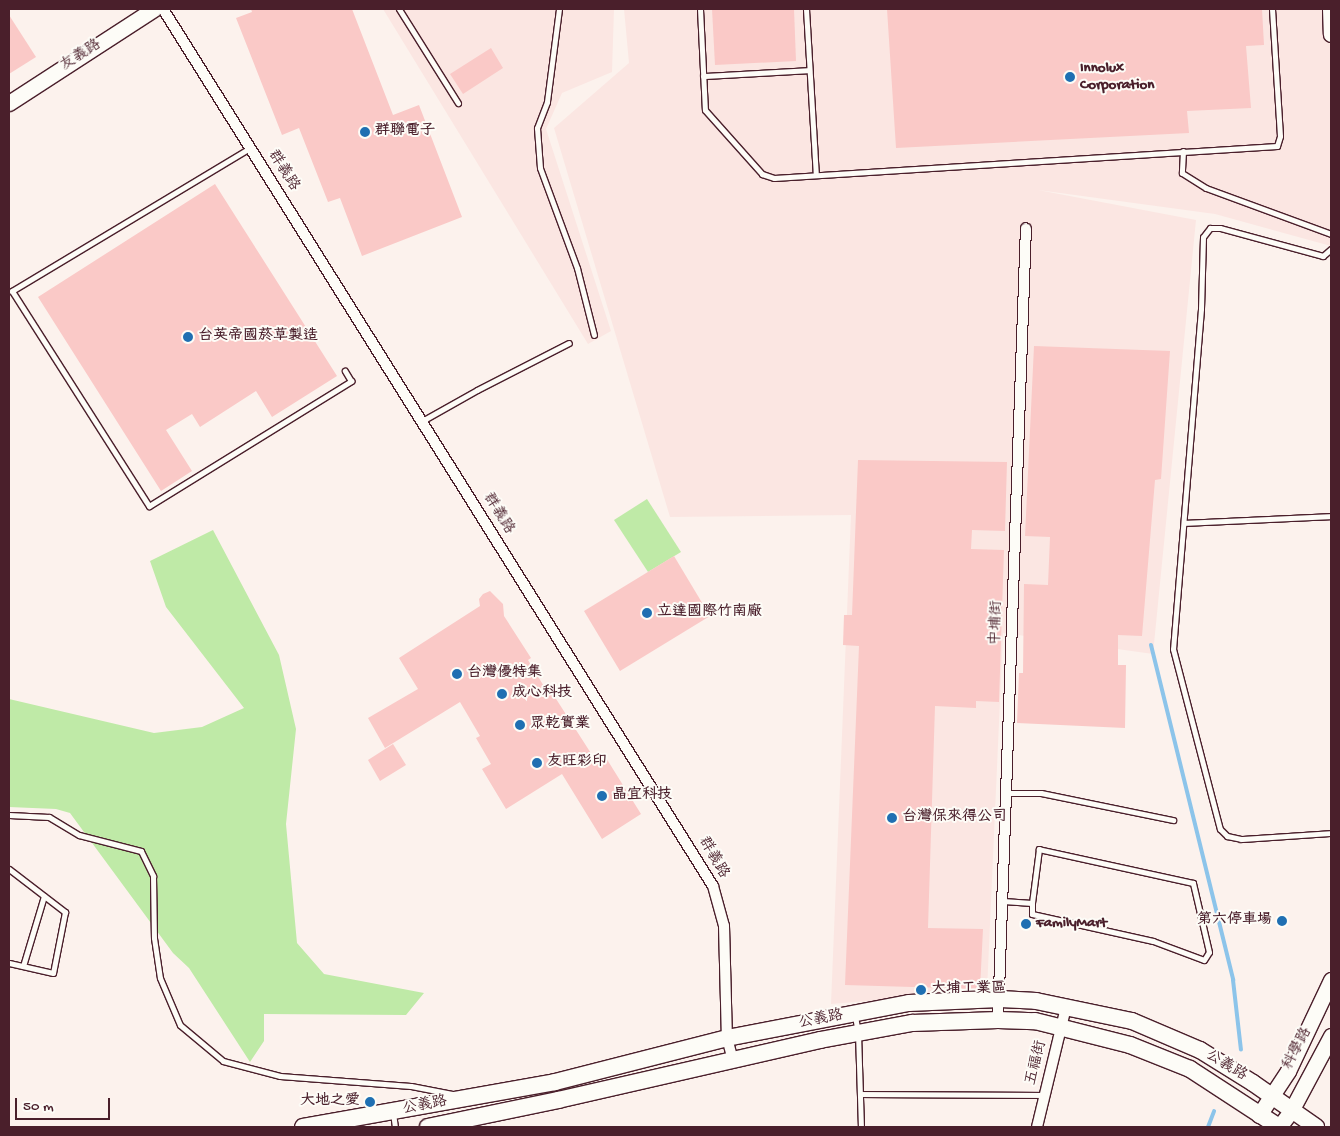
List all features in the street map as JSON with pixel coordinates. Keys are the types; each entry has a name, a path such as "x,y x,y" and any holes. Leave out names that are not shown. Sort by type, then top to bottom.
{"main road":[{"name":"公義路","path":"428,1127 474,1107 727,1038 909,1003 1000,999 1036,1001 1132,1021 1200,1050 1253,1083 1316,1127"},
{"name":"公義路","path":"303,1127 394,1120 474,1107 733,1060 912,1023 998,1020 1035,1021 1130,1044 1190,1069 1279,1127"}],"street":[{"name":"友義路","path":"9,103 154,9"},
{"name":"群義路","path":"163,9 713,886 724,926 727,1038 733,1060"},
{"path":"1330,9 1331,34"},
{"name":"中埔街","path":"998,1020 1026,228"},
{"name":"科學路","path":"1259,1115 1288,1071 1331,980"},
{"name":"五福街","path":"1037,1127 1066,1006"},
{"name":"科學路","path":"1279,1127 1291,1111 1331,1036"}],"lane":[{"path":"399,9 458,103"},
{"path":"559,9 547,102 537,128 540,168 577,268 594,335"},
{"path":"700,9 705,110 762,174 774,178 1277,146 1280,136 1272,9"},
{"path":"806,9 816,175"},
{"path":"704,76 809,70"},
{"path":"250,147 12,291 149,506 351,381 345,371"},
{"path":"1183,151 1182,173 1206,188 1331,234"},
{"path":"1331,249 1323,256 1220,228 1210,228 1203,237 1201,309 1185,523 1173,649 1220,829 1227,836 1242,839 1331,833"},
{"path":"422,422 477,390 569,343"},
{"path":"1185,523 1331,516"},
{"path":"1007,793 1042,793 1174,820"},
{"path":"9,815 49,817 79,835 141,851 153,876 154,938 160,978 180,1025 222,1061 280,1076 411,1086 474,1107"},
{"path":"1039,849 1193,884 1209,952 1204,960 1153,941 1032,914 1032,903 1039,849"},
{"path":"9,869 65,912 53,973 9,963"},
{"path":"23,966 44,896"},
{"path":"1003,902 1032,903"},
{"path":"854,1013 858,1033 861,1127"},
{"path":"860,1094 1045,1095"}],"shaded area":[{"path":"383,9 614,9 612,72 562,93 546,129 611,331 588,344"},
{"name":"大埔工業區","path":"624,9 1331,9 1331,246 1215,214 1038,190 1196,220 1153,654 1003,633 987,991 831,1004 851,515 670,517 554,128 629,63"}],"green space":[{"path":"647,499 681,552 648,572 614,520"},
{"path":"213,530 279,655 296,729 286,824 297,943 324,974 424,993 406,1015 264,1014 264,1041 250,1062 189,968 173,953 70,813 56,809 9,807 9,699 154,733 202,727 244,708 166,607 150,561"}],"building":[{"name":"群聯電子","path":"251,9 352,9 393,115 419,105 462,217 362,256 340,198 328,202 299,128 282,135 236,18 252,12"},
{"path":"712,9 794,9 796,61 715,65"},
{"name":"Innolux Corporation","path":"887,9 1262,9 1264,45 1246,46 1251,108 1187,111 1189,133 896,148"},
{"path":"9,15 36,57 9,74"},
{"path":"491,48 503,68 463,94 450,74"},
{"name":"台英帝國菸草製造","path":"215,184 337,376 272,417 256,391 200,427 192,414 166,430 192,471 161,491 38,297"},
{"path":"1034,346 1170,351 1161,479 1155,480 1142,636 1118,635 1118,665 1126,665 1125,728 1017,723 1019,673 1023,673 1024,584 1048,585 1050,537 1025,536"},
{"name":"台灣保來得公司","path":"858,460 1007,462 1005,531 972,530 971,549 1004,550 999,702 976,701 976,708 935,706 928,928 983,929 980,989 845,985 859,646 843,645 844,615 852,615"},
{"name":"立達國際竹南廠","path":"674,556 710,616 620,671 584,611"},
{"path":"490,591 503,604 504,616 531,658 528,660 548,693 551,691 594,758 603,753 641,814 602,839 562,774 506,809 482,769 491,764 476,738 480,736 460,702 385,748 368,718 418,689 399,658 480,606 479,599 483,594"},
{"path":"393,744 406,765 380,781 368,760"}],"waterway":[{"path":"1151,645 1233,980 1241,1050"},
{"path":"1208,1127 1214,1111"}],"place":[{"name":"Innolux Corporation","path":"1070,77"},
{"name":"群聯電子","path":"365,132"},
{"name":"台英帝國菸草製造","path":"188,337"},
{"name":"立達國際竹南廠","path":"647,613"},
{"name":"台灣優特集","path":"457,674"},
{"name":"成心科技","path":"502,694"},
{"name":"眾乾實業","path":"520,725"},
{"name":"友旺彩印","path":"537,763"},
{"name":"晶宜科技","path":"602,796"},
{"name":"台灣保來得公司","path":"892,818"},
{"name":"第六停車場","path":"1282,921"},
{"name":"FamilyMart","path":"1026,924"},
{"name":"大埔工業區","path":"921,990"},
{"name":"大地之愛","path":"370,1102"}]}
